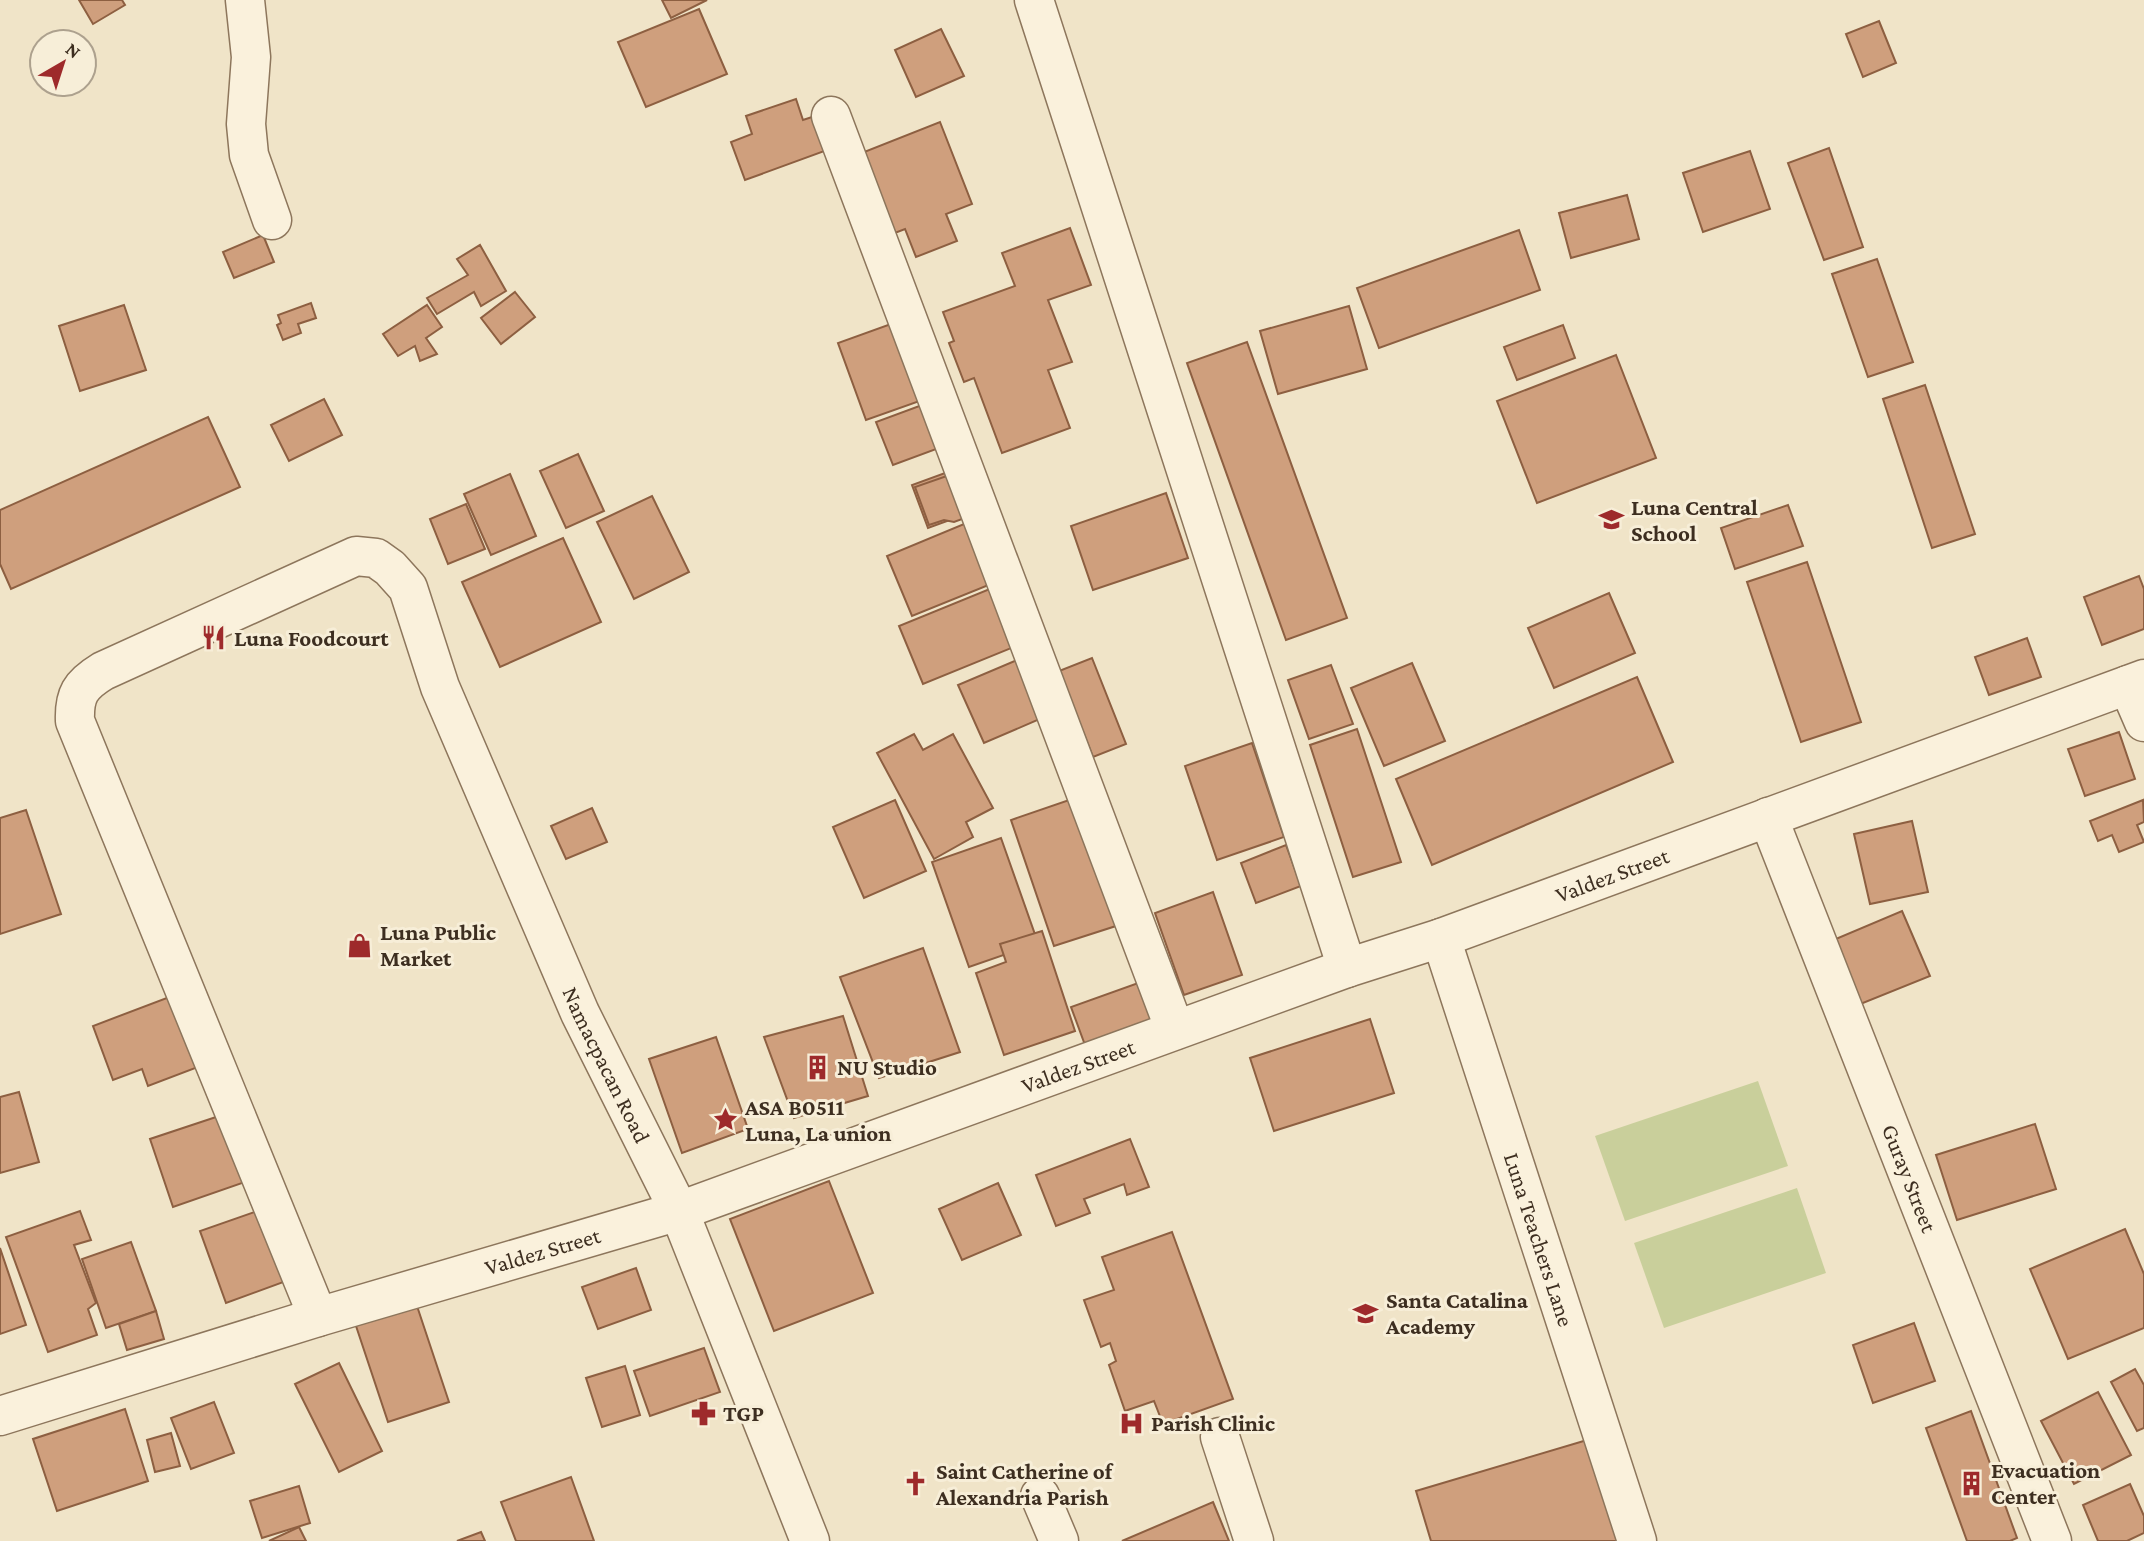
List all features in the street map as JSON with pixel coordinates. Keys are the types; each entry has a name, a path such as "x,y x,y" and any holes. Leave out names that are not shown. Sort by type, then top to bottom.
{"street":[{"path":"245,0 251,57 247,124 249,155 272,220"},
{"path":"1034,0 1347,968"},
{"path":"831,116 1175,1030"},
{"name":"Namacpacan Road","path":"318,1317 75,721 74,703 89,680 103,671 356,556 376,558 390,568 408,588 440,687 574,1000 680,1210 810,1541"},
{"path":"2136,682 2144,722"},
{"name":"Valdez Street","path":"0,1416 318,1317 680,1210 1347,968 1441,938 2136,682"},
{"name":"Guray Street","path":"1768,817 2052,1541"},
{"name":"Luna Teachers Lane","path":"1441,938 1637,1541"},
{"path":"1220,1437 1254,1541"},
{"path":"1040,1496 1059,1541"}],"green space":[{"path":"1758,1081 1788,1166 1625,1221 1595,1136"},
{"path":"1797,1188 1826,1273 1664,1328 1634,1243"}],"building":[{"path":"79,0 122,0 125,5 93,24"},
{"path":"662,0 707,0 671,18"},
{"path":"699,9 727,74 646,107 618,42"},
{"path":"1879,21 1896,63 1863,77 1846,34"},
{"path":"941,29 964,76 916,97 895,50"},
{"path":"796,99 803,120 818,115 830,149 745,180 731,142 752,134 746,116"},
{"path":"940,122 972,204 946,214 957,241 916,257 905,229 887,236 854,156"},
{"path":"1829,148 1863,247 1824,260 1788,163"},
{"path":"1750,151 1770,209 1703,232 1683,173"},
{"path":"1627,195 1639,239 1571,258 1559,213"},
{"path":"1070,228 1091,285 1048,300 1072,362 1048,370 1070,428 1002,453 974,378 964,382 949,343 954,341 943,312 1015,286 1002,253"},
{"path":"1519,230 1540,290 1379,348 1357,288"},
{"path":"263,235 274,262 234,278 223,252"},
{"path":"480,245 506,291 481,306 474,292 437,314 427,298 468,275 457,259"},
{"path":"1877,259 1913,362 1868,377 1832,274"},
{"path":"515,292 535,317 501,344 481,318"},
{"path":"311,303 316,318 298,324 301,333 283,340 277,325 281,323 278,315"},
{"path":"124,305 146,370 80,391 59,326"},
{"path":"427,305 442,327 426,338 437,354 420,361 415,346 398,356 383,334"},
{"path":"1349,306 1367,369 1278,394 1260,331"},
{"path":"902,320 931,397 866,420 838,343"},
{"path":"1563,325 1575,358 1517,380 1504,347"},
{"path":"1247,342 1347,618 1286,640 1187,363"},
{"path":"1616,355 1656,458 1537,503 1497,401"},
{"path":"1925,385 1975,534 1932,548 1883,399"},
{"path":"324,399 342,435 289,461 271,425"},
{"path":"922,405 939,448 893,465 876,422"},
{"path":"208,417 240,487 11,589 0,564 0,510"},
{"path":"578,454 604,511 566,528 540,471"},
{"path":"956,469 972,512 928,528 912,485"},
{"path":"961,471 976,514 954,522 944,520 929,525 915,487"},
{"path":"510,474 536,536 491,555 464,494"},
{"path":"1166,493 1188,558 1093,590 1071,526"},
{"path":"652,496 689,572 634,599 597,522"},
{"path":"466,504 485,549 448,564 430,519"},
{"path":"1788,505 1803,546 1735,569 1721,528"},
{"path":"976,519 1001,580 912,616 887,556"},
{"path":"563,538 601,622 500,667 462,582"},
{"path":"1807,562 1861,722 1801,742 1747,582"},
{"path":"2139,576 2144,589 2144,629 2102,645 2084,597"},
{"path":"997,586 1021,644 923,684 899,626"},
{"path":"1609,593 1635,653 1554,688 1528,628"},
{"path":"2027,638 2041,677 1989,695 1975,657"},
{"path":"1024,657 1049,715 984,743 958,685"},
{"path":"1092,658 1126,744 1093,757 1059,671"},
{"path":"1412,663 1445,741 1384,766 1351,688"},
{"path":"1331,665 1353,724 1309,739 1288,680"},
{"path":"1637,677 1673,762 1432,865 1396,779"},
{"path":"1357,729 1401,862 1353,877 1310,745"},
{"path":"2119,732 2135,779 2085,796 2068,749"},
{"path":"914,734 923,750 953,734 993,808 966,822 973,837 934,859 877,753"},
{"path":"1252,743 1284,837 1217,860 1185,766"},
{"path":"1075,798 1119,925 1054,946 1011,820"},
{"path":"895,800 926,871 864,898 833,827"},
{"path":"2143,800 2144,822 2137,825 2144,842 2119,852 2112,835 2098,841 2090,821"},
{"path":"592,808 607,842 566,859 551,826"},
{"path":"26,810 61,914 0,934 0,818"},
{"path":"1912,821 1928,892 1870,904 1854,834"},
{"path":"1001,838 1038,943 969,967 932,862"},
{"path":"1286,845 1301,886 1256,903 1241,863"},
{"path":"1213,892 1242,975 1184,995 1155,913"},
{"path":"1902,911 1930,976 1858,1005 1831,941"},
{"path":"1042,931 1075,1031 1004,1055 976,973 1006,962 1000,944"},
{"path":"923,948 960,1052 879,1078 840,977"},
{"path":"1141,982 1155,1021 1085,1045 1071,1007"},
{"path":"172,996 198,1067 148,1086 142,1069 113,1080 93,1026"},
{"name":"NU Studio","path":"843,1016 868,1096 794,1118 764,1037"},
{"path":"1370,1019 1394,1093 1274,1131 1250,1058"},
{"path":"716,1037 748,1129 682,1153 649,1059"},
{"path":"19,1092 39,1162 0,1173 0,1097"},
{"path":"225,1114 248,1181 173,1207 150,1139"},
{"path":"2035,1124 2056,1189 1957,1220 1936,1155"},
{"path":"1130,1139 1149,1187 1127,1195 1124,1184 1084,1199 1090,1213 1056,1226 1036,1175"},
{"path":"829,1181 873,1293 774,1331 730,1219"},
{"path":"998,1183 1021,1235 962,1260 939,1209"},
{"path":"263,1209 289,1280 226,1303 200,1231"},
{"path":"80,1211 91,1240 74,1245 96,1303 88,1309 97,1335 48,1352 6,1237"},
{"path":"2125,1229 2144,1274 2144,1328 2068,1359 2030,1269"},
{"path":"1172,1232 1233,1399 1163,1424 1154,1401 1125,1411 1109,1365 1116,1361 1110,1343 1101,1347 1084,1300 1114,1290 1102,1257"},
{"path":"131,1242 156,1311 106,1328 82,1259"},
{"path":"0,1248 26,1325 0,1334"},
{"path":"636,1268 651,1310 598,1329 582,1287"},
{"path":"416,1303 449,1402 388,1422 355,1323"},
{"path":"156,1311 164,1339 127,1350 119,1324"},
{"path":"1914,1323 1935,1381 1873,1403 1853,1345"},
{"path":"704,1348 720,1392 650,1416 634,1371"},
{"path":"339,1363 382,1451 339,1472 295,1384"},
{"path":"625,1366 640,1415 602,1427 586,1378"},
{"path":"2135,1369 2144,1385 2144,1428 2137,1431 2111,1382"},
{"path":"2098,1392 2131,1455 2074,1484 2041,1421"},
{"path":"214,1402 234,1453 191,1469 171,1418"},
{"path":"125,1409 148,1481 57,1511 33,1439"},
{"name":"Evacuation Center","path":"1971,1411 2017,1538 2010,1541 1967,1541 1926,1428"},
{"path":"171,1433 180,1466 155,1472 147,1440"},
{"path":"1587,1440 1618,1541 1431,1541 1416,1491"},
{"path":"571,1477 594,1541 516,1541 501,1502"},
{"path":"2130,1484 2144,1516 2144,1533 2127,1541 2098,1541 2083,1505"},
{"path":"299,1486 310,1523 262,1538 250,1501"},
{"path":"1213,1502 1229,1541 1122,1541"},
{"path":"299,1527 306,1541 269,1541"},
{"path":"481,1532 485,1541 457,1541"}],"place":[{"name":"Luna Central School","path":"1611,520"},
{"name":"Luna Foodcourt","path":"214,638"},
{"name":"Luna Public Market","path":"360,945"},
{"name":"NU Studio","path":"817,1067"},
{"name":"ASA B0511 Luna, La union","path":"725,1120"},
{"name":"Santa Catalina Academy","path":"1366,1313"},
{"name":"TGP","path":"703,1413"},
{"name":"Parish Clinic","path":"1131,1423"},
{"name":"Evacuation Center","path":"1971,1483"},
{"name":"Saint Catherine of Alexandria Parish","path":"916,1484"}]}
